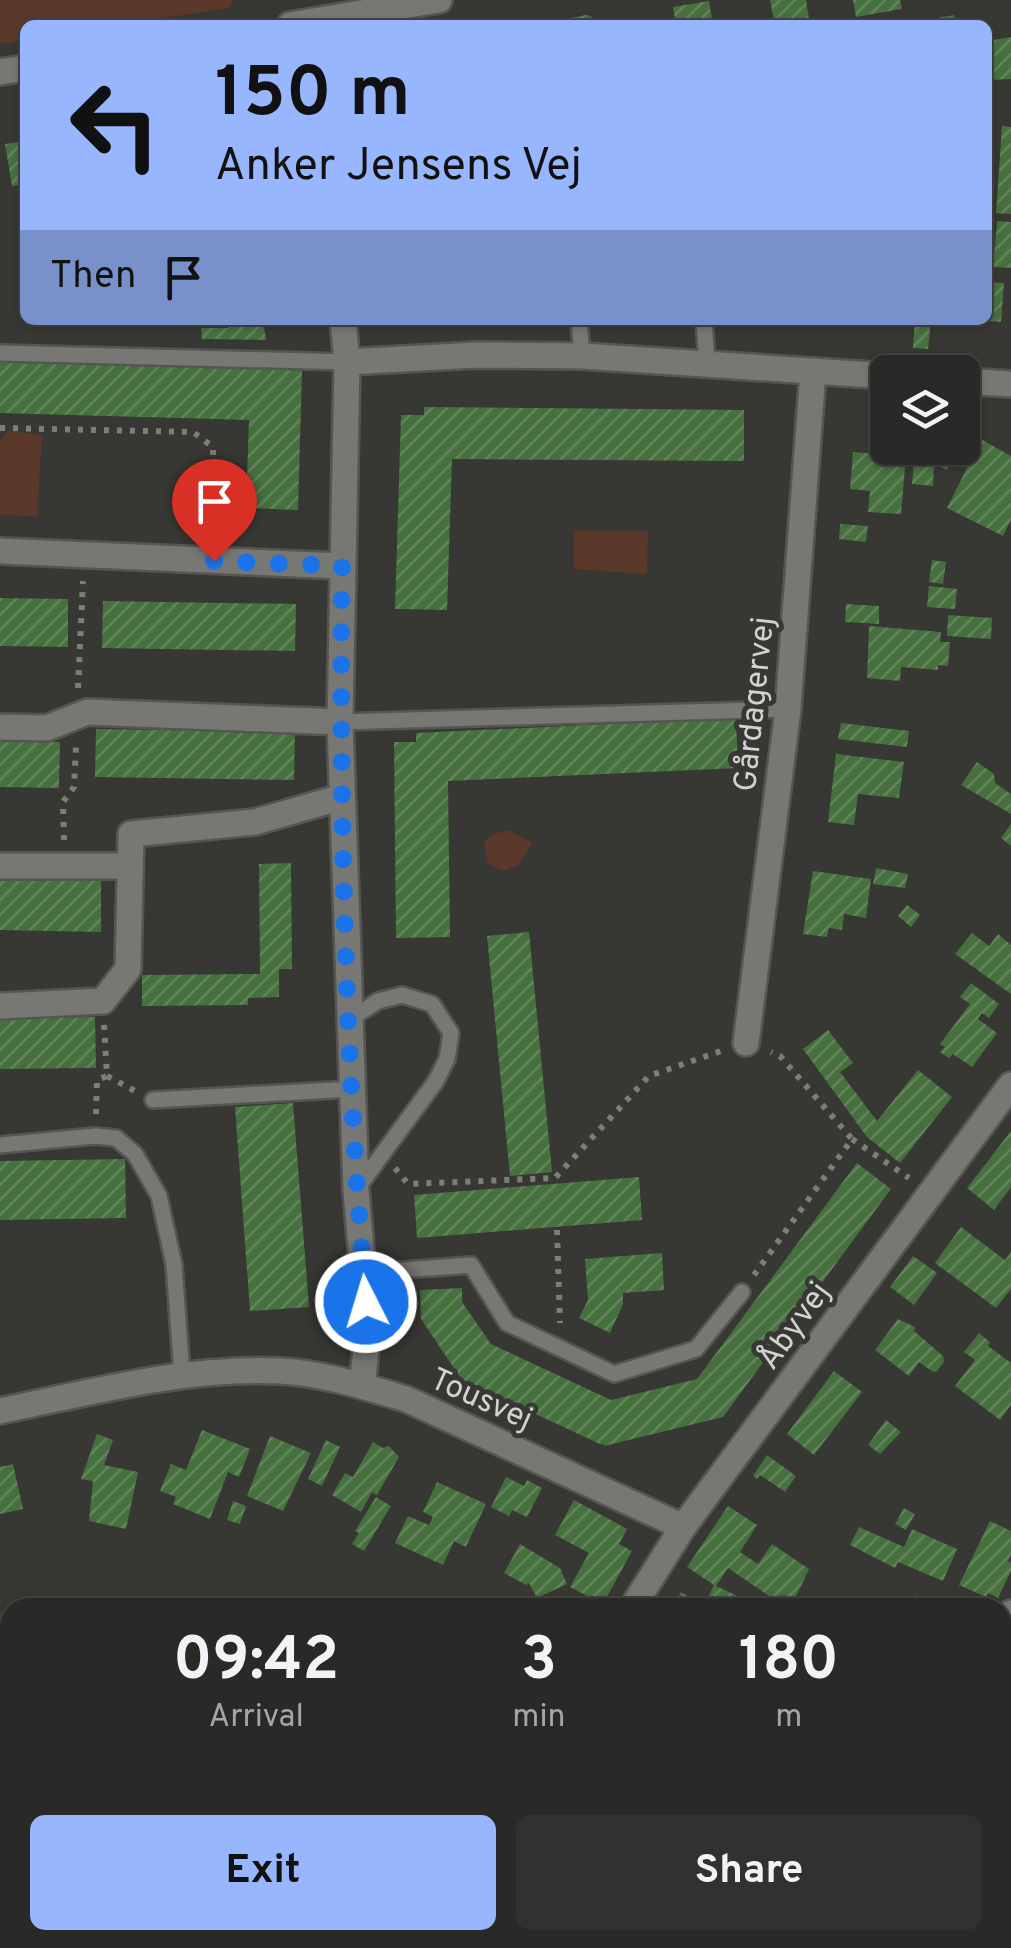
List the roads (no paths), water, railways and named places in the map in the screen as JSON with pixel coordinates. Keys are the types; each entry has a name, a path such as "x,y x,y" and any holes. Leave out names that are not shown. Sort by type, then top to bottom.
{"street":[{"path":"321,20 439,0"},
{"path":"344,325 348,362 340,722 356,1190 368,1332 362,1385"},
{"path":"348,362 476,355 582,356 870,375"},
{"name":"Gårdagervej","path":"746,1043 788,710 813,371"},
{"path":"980,381 1011,384"},
{"path":"0,551 342,566"},
{"path":"0,727 47,728 87,712 340,722"},
{"path":"0,1006 103,1002 128,968 131,834 255,822 342,796"},
{"path":"0,866 129,866"},
{"name":"Åbyvej","path":"638,1598 683,1527 1010,1089"},
{"name":"Tousvej","path":"0,1411 182,1374 282,1371 362,1385 406,1399 683,1527"}],"lane":[{"path":"580,325 582,356"},
{"path":"704,325 707,364"},
{"path":"0,353 348,362"},
{"path":"340,722 788,710"},
{"path":"350,1019 378,1001 402,995 432,1004 451,1032 448,1059 436,1081 356,1190"},
{"path":"153,1100 352,1089"},
{"path":"0,1146 95,1136 116,1138 134,1154 159,1196 174,1265 182,1374"},
{"path":"364,1273 471,1265 508,1323 614,1374 696,1349 742,1292"}]}
